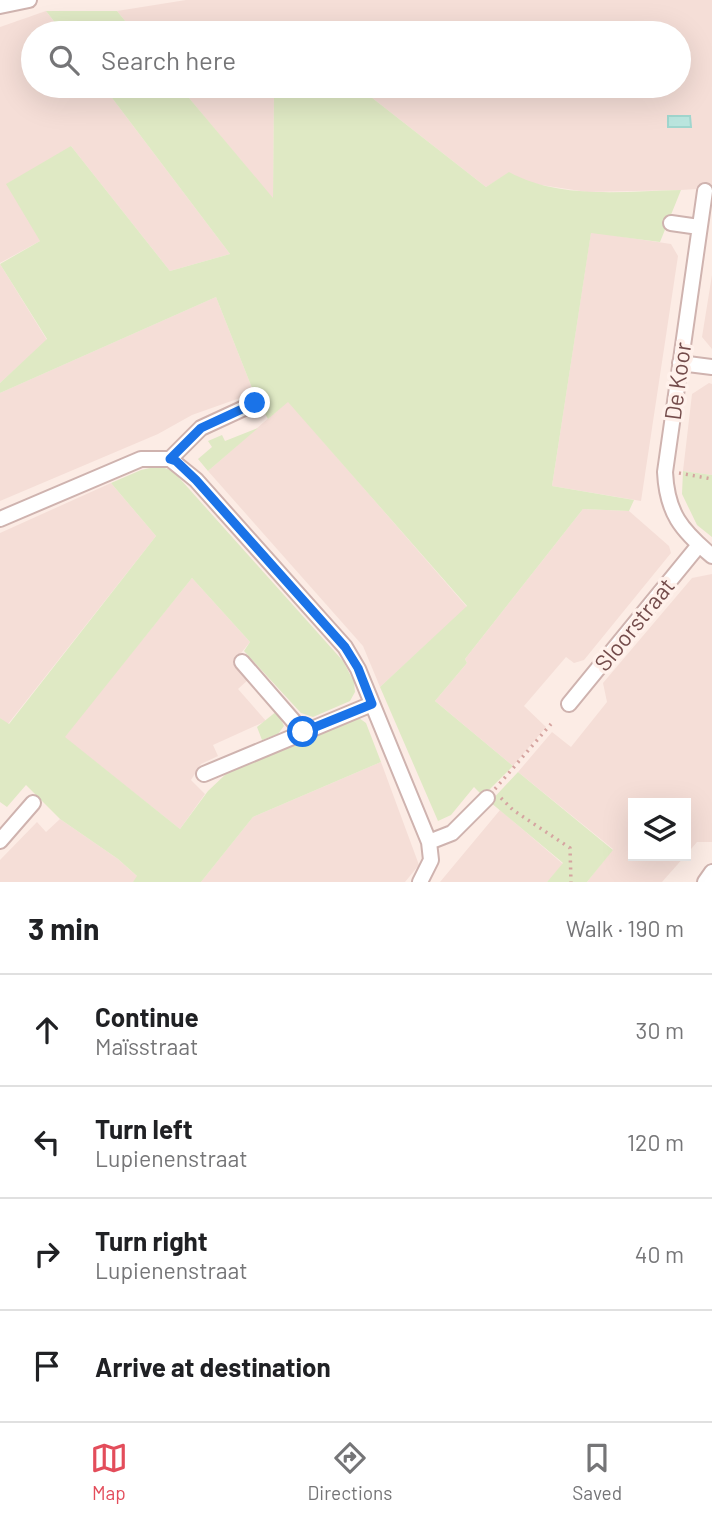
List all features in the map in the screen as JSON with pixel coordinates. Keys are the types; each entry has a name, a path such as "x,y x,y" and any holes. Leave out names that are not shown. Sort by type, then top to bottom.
{"street":[{"path":"0,6 29,0"},
{"name":"De Koor","path":"705,191 665,463 666,497 676,519 712,556"},
{"path":"671,223 699,227"},
{"path":"680,363 712,367"},
{"path":"170,459 201,428 255,403"},
{"path":"0,519 141,459 176,461 345,647 358,668 429,842 431,860 420,882"},
{"name":"Sloorstraat","path":"569,704 699,545"},
{"path":"242,662 303,732"},
{"path":"204,774 372,704"},
{"path":"429,842 452,833 487,798"},
{"path":"0,841 33,803"},
{"path":"705,882 712,872"}],"path":[{"path":"677,472 712,479"},
{"path":"551,724 494,791 513,810 570,848 571,882"}],"shaded area":[{"path":"186,0 712,0 712,188 587,192 528,183 509,173 486,187 372,98 691,98 691,21 125,21 117,11"},
{"path":"46,11 54,21 21,21 21,98 112,98 230,254 170,271 71,146 40,241 0,263 0,27"},
{"path":"189,98 274,98 273,199"},
{"path":"591,232 671,244 678,256 641,501 552,486"},
{"path":"0,264 47,340 0,383"},
{"path":"712,275 712,349 702,337"},
{"path":"216,297 254,393 192,415 158,434 0,501 0,393"},
{"path":"709,383 712,384 712,475 683,471 692,394"},
{"path":"288,401 467,607 380,687 363,646 208,471"},
{"path":"111,483 156,536 8,724 0,718 0,533"},
{"path":"583,509 629,511 669,546 671,553 584,660 574,663 566,657 524,706 546,727 513,766 435,701 467,663 465,659"},
{"path":"712,574 712,842 697,842 691,849 691,798 628,798 628,861 681,861 662,882 587,882 613,849 518,772 552,732 571,747 607,702 603,683 692,578"},
{"path":"192,578 250,642 233,663 249,679 238,689 266,721 213,745 218,756 201,764 191,780 205,794 180,829 64,737"},
{"path":"381,762 419,865 405,882 201,882 253,817"},
{"path":"500,810 563,864 547,882 440,882"},
{"path":"60,819 118,859 138,877 133,882 0,882 0,860 37,822 46,832"}],"green space":[{"path":"46,11 117,11 125,21 54,21"},
{"path":"112,98 189,98 273,198 274,98 372,98 486,187 509,172 529,181 571,190 681,190 660,242 591,233 552,486 634,500 629,511 583,509 465,659 467,663 435,701 513,766 483,796 474,787 451,815 438,821 380,687 467,606 288,402 268,419 254,393 216,297 0,393 0,383 47,339 0,264 40,241 6,184 71,146 170,271 230,254"},
{"path":"258,428 208,471 198,459 212,447 208,441 222,435 225,441"},
{"path":"159,466 173,471 343,661 354,682 355,692 350,701 313,717 301,713 244,651 250,642 192,578 65,737 180,829 208,791 227,773 340,723 359,718 366,723 381,762 253,817 201,882 133,882 137,876 118,859 60,819 26,785 7,807 0,802 0,718 9,724 156,536 111,483 141,470"},
{"path":"683,471 712,475 712,537 697,525 682,494"},
{"path":"277,711 284,726 278,734 262,740 257,727"},
{"path":"518,772 613,850 587,882 547,882 563,863 490,802"}],"water":[{"path":"668,116 690,116 691,127 668,127"}],"route":[{"path":"255,403 201,428 170,459 176,461 196,480 345,647 358,668 372,704 303,732"}]}
